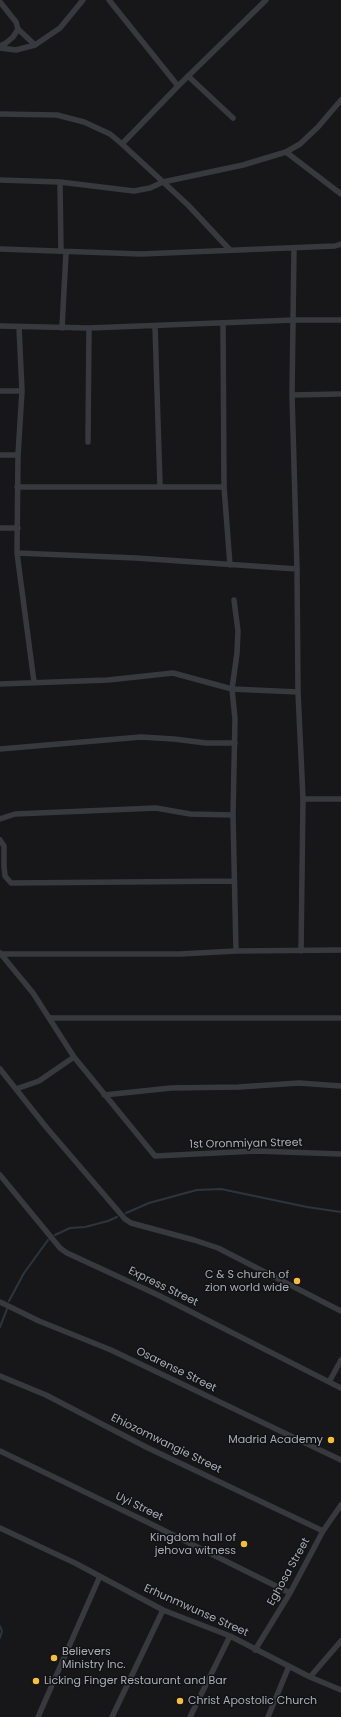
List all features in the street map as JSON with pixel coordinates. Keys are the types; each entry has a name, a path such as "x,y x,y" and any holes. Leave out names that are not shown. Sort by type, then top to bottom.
{"street":[{"path":"0,47 16,50 35,45 60,28 83,0"},
{"path":"109,0 178,86"},
{"path":"122,144 178,86 266,0"},
{"path":"0,2 16,22 18,29 35,45"},
{"path":"0,47 13,37 18,29"},
{"path":"188,76 233,118"},
{"path":"0,180 60,182 134,191 150,188 163,182 243,165 286,152 300,144 318,128 341,100"},
{"path":"0,114 56,115 95,126 110,134 193,210 230,250"},
{"path":"286,152 341,194"},
{"path":"60,182 63,252 62,328"},
{"path":"0,249 140,254 335,246 341,244"},
{"path":"294,248 292,395 297,569 298,692 303,799 301,951"},
{"path":"0,326 89,328 294,320 341,320"},
{"path":"223,323 224,487 230,565"},
{"path":"155,326 160,486"},
{"path":"19,327 22,391 17,487 17,553 34,682"},
{"path":"88,442 89,328"},
{"path":"0,391 22,391"},
{"path":"292,395 341,394"},
{"path":"0,455 18,455"},
{"path":"17,487 224,487"},
{"path":"0,528 18,528"},
{"path":"17,553 136,558 297,569"},
{"path":"234,600 238,639 232,689 235,743 233,816 236,951"},
{"path":"0,684 108,680 173,673 232,689 298,692"},
{"path":"0,749 141,737 206,743 235,743"},
{"path":"303,799 341,799"},
{"path":"0,819 15,814 156,808 190,814 233,816"},
{"path":"0,840 4,846 4,866 6,876 11,883 234,881"},
{"path":"0,954 180,954 236,951 341,950"},
{"path":"0,954 32,993 74,1057 104,1095 171,1088 299,1084 341,1086"},
{"path":"49,1018 341,1018"},
{"path":"16,1089 43,1078 74,1057"},
{"path":"0,1069 46,1127 125,1219 131,1223 218,1248 341,1311"},
{"name":"1st Oronmiyan Street","path":"104,1095 155,1156 256,1151 341,1154"},
{"name":"Express Street","path":"0,1175 60,1248 67,1253 158,1295 341,1388"},
{"name":"Osarense Street","path":"0,1302 39,1321 111,1350 341,1460"},
{"path":"328,1382 341,1360"},
{"name":"Ehiozomwangie Street","path":"0,1376 46,1395 146,1446 323,1531"},
{"name":"Uyi Street","path":"0,1451 290,1593"},
{"name":"Eghosa Street","path":"256,1650 290,1593 323,1531 341,1506"},
{"name":"Erhunmwunse Street","path":"0,1528 100,1576 163,1610 230,1636 310,1677 341,1690"},
{"path":"38,1717 100,1576"},
{"path":"112,1717 163,1610"},
{"path":"190,1717 230,1636"},
{"path":"310,1677 341,1641"},
{"path":"268,1717 289,1666"}],"waterway":[{"path":"126,1213 149,1203 197,1190 221,1189 307,1207 341,1212"},
{"path":"55,1235 70,1228 85,1227 117,1217"},
{"path":"9,1301 24,1273 48,1240"},
{"path":"0,1327 7,1309"},
{"path":"0,1626 2,1631 0,1638"}],"place":[{"name":"C & S church of zion world wide","path":"297,1281"},
{"name":"Madrid Academy","path":"331,1440"},
{"name":"Kingdom hall of jehova witness","path":"244,1544"},
{"name":"Believers Ministry Inc.","path":"54,1658"},
{"name":"Licking Finger Restaurant and Bar","path":"36,1681"},
{"name":"Christ Apostolic Church","path":"180,1701"}]}
